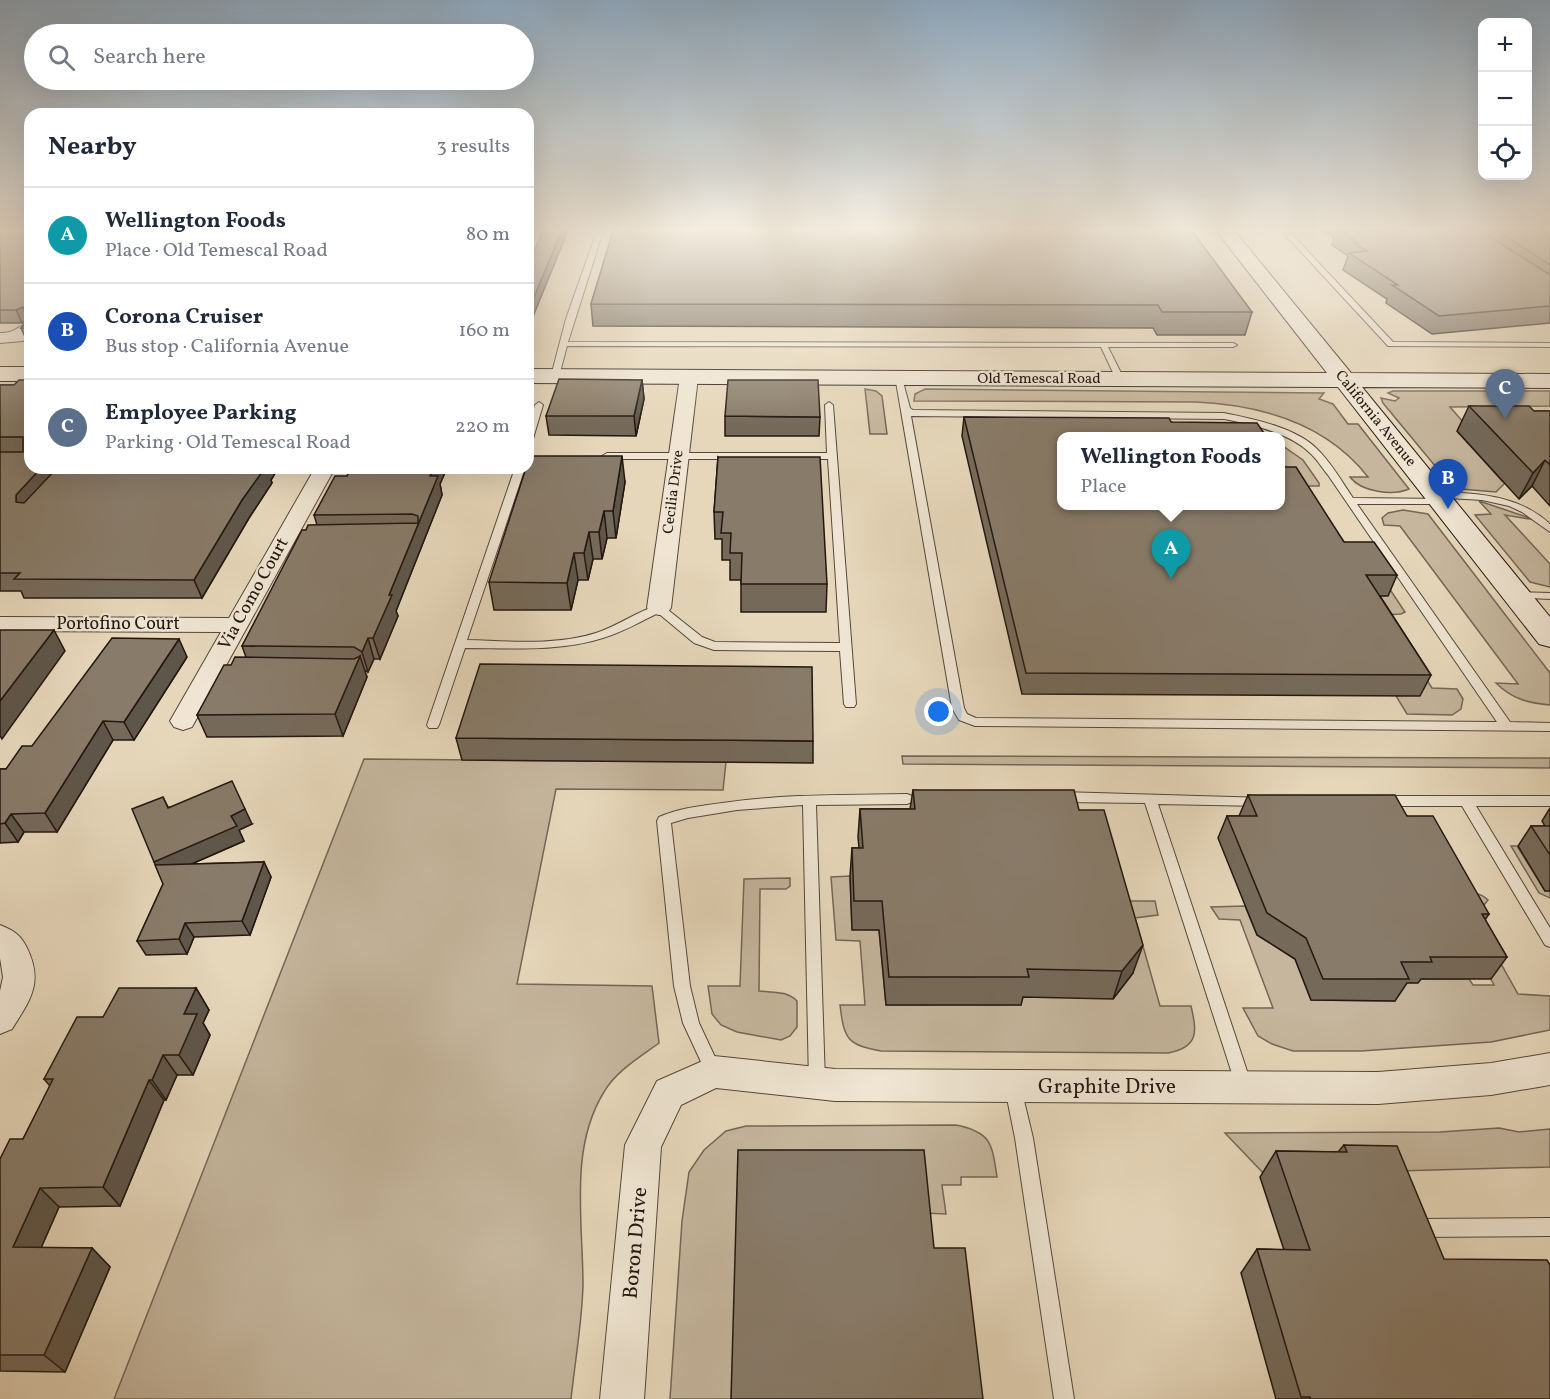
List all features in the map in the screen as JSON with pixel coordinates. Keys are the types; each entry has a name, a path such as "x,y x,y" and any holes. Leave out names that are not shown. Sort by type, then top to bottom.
{"street":[{"name":"California Avenue","path":"1275,293 1550,637"},
{"path":"0,338 17,338 24,332"},
{"path":"0,374 24,374"},
{"name":"Old Temescal Road","path":"534,376 1120,379 1351,388 1550,381"},
{"name":"Cecilia Drive","path":"659,608 689,377"},
{"name":"Via Como Court","path":"183,721 216,673 236,625 291,540 322,474"},
{"name":"Portofino Court","path":"0,624 236,625"},
{"path":"0,1018 19,986 18,966 5,941"},
{"name":"Graphite Drive","path":"714,1072 817,1083 1013,1087 1378,1088 1491,1079 1550,1068"},
{"name":"Boron Drive","path":"622,1399 643,1145 669,1093 714,1072"}],"lane":[{"path":"555,376 580,293"},
{"path":"1343,293 1391,344 1550,345"},
{"path":"563,344 1233,345"},
{"path":"1103,344 1120,379"},
{"path":"898,378 906,409 958,708 963,717 975,722 1550,727"},
{"path":"534,422 539,405"},
{"path":"829,405 850,704"},
{"path":"906,409 912,413 1202,414 1238,418 1283,432"},
{"path":"1285,433 1314,451 1507,727"},
{"path":"599,456 832,456"},
{"path":"433,725 517,474"},
{"path":"1351,501 1490,497 1532,513 1550,529"},
{"path":"1516,595 1550,596"},
{"path":"461,644 552,644 592,638 615,630 659,608 698,640 714,646 846,647"},
{"path":"1042,797 1279,801"},
{"path":"714,1072 692,1023 682,986 664,821 676,815 723,807 809,800 907,799"},
{"path":"809,800 817,1083"},
{"path":"1150,800 1245,1087"},
{"path":"1372,801 1550,801"},
{"path":"1466,801 1550,941"},
{"path":"1013,1087 1024,1138 1064,1399"},
{"path":"1416,1228 1550,1227"}],"shaded area":[{"path":"865,389 876,391 882,396 887,434 870,434"},
{"path":"925,389 1324,393 1319,399 1333,404 1348,424 1358,424 1409,489 1386,492 1362,486 1350,477 1368,477 1333,443 1291,420 1244,407 1196,402 914,401 915,394"},
{"path":"1393,391 1550,391 1550,406 1450,407 1471,431 1458,432 1502,481 1506,482 1496,492 1461,489 1450,484 1383,403 1381,398 1395,401 1399,398 1388,393"},
{"path":"1285,447 1303,460 1319,483 1319,486 1301,486 1347,557 1371,561 1405,612 1384,615 1432,688 1457,689 1463,699 1461,709 1452,715 1407,714 1396,696 1420,695 1285,493"},
{"path":"1479,501 1529,519 1505,515 1550,564 1550,587 1530,582 1475,515 1491,514"},
{"path":"1403,510 1428,514 1550,673 1550,705 1521,699 1508,693 1496,683 1518,684 1400,526 1384,525 1382,518 1388,513"},
{"path":"902,756 1550,758 1550,768 903,764"},
{"path":"364,759 726,762 723,790 556,789 517,984 652,986 659,1043 629,1065 609,1084 593,1114 586,1137 580,1186 583,1285 571,1399 114,1399"},
{"path":"1511,846 1517,846 1545,891 1550,891 1550,898 1539,893"},
{"path":"850,876 852,929 879,930 886,1005 1021,1005 1020,997 1113,901 1155,901 1158,915 1135,918 1160,1006 1191,1006 1195,1031 1193,1037 1186,1047 1168,1053 881,1051 854,1043 843,1026 840,1005 865,1005 860,941 836,940 831,877"},
{"path":"790,878 790,886 786,889 760,889 759,991 793,997 797,1001 797,1027 790,1036 781,1040 737,1032 721,1025 712,1014 708,986 740,986 744,879"},
{"path":"1451,893 1476,893 1488,900 1484,905 1468,905 1518,994 1550,996 1550,1030 1491,1042 1361,1051 1293,1051 1272,1044 1258,1036 1243,1008 1273,1008 1240,920 1219,919 1211,907 1245,906 1257,935 1295,959 1311,1000 1395,1001 1387,983 1415,979 1469,979 1473,985 1494,985 1467,935"},
{"path":"956,1125 976,1131 988,1141 997,1177 961,1177 961,1185 942,1185 946,1214 923,1213 733,1399 670,1399 682,1221 689,1172 704,1150 726,1131 746,1126"},
{"path":"1499,1128 1519,1132 1550,1129 1550,1167 1396,1171 1421,1283 1328,1178 1267,1177 1225,1133 1440,1132"}],"building":[{"path":"0,293 24,293 24,308 0,310"},
{"path":"594,293 1238,293 1252,312 1162,312 1158,305 591,304"},
{"path":"1405,293 1550,293 1550,306 1439,316"},
{"path":"559,379 642,380 634,416 546,416"},
{"path":"19,380 24,380 24,474 35,474 16,495 16,502 24,503 51,474 261,474 242,500 194,580 14,579 20,573 0,573 0,452 23,452 23,437 0,437 0,385 14,385"},
{"path":"728,380 818,380 820,417 725,416"},
{"path":"1469,406 1529,406 1534,411 1550,411 1550,465 1545,460 1533,473"},
{"path":"964,417 1169,418 1171,422 1257,423 1263,432 1057,432 1057,510 1285,510 1285,467 1296,467 1344,542 1374,542 1397,575 1366,575 1431,675 1026,673"},
{"path":"534,456 622,456 613,511 604,511 599,532 589,532 584,553 574,553 567,583 489,582 524,474 534,474"},
{"path":"718,457 820,457 827,584 741,584 742,553 730,553 731,533 721,533 723,512 714,512"},
{"path":"348,474 431,474 430,476 438,476 373,638 368,638 362,652 354,647 242,646 302,530 306,530 308,525 418,523 418,516 412,514 314,515 335,476 347,476"},
{"path":"0,630 54,630 0,701"},
{"path":"112,638 179,639 124,722 103,721 45,813 11,814 5,823 0,824 0,769 6,769 22,746 32,746"},
{"path":"360,656 335,714 197,715 224,665 231,665 235,657 354,659"},
{"path":"480,664 812,667 813,741 456,738"},
{"path":"232,781 245,809 231,816 237,826 154,862 132,809 163,797 168,808"},
{"path":"913,790 1074,790 1079,810 1104,810 1143,945 1122,971 1027,969 1029,977 889,977 882,901 854,901 852,848 863,848 860,809 915,809"},
{"path":"1248,795 1395,795 1407,816 1433,816 1489,914 1482,914 1507,957 1430,957 1432,962 1401,962 1409,979 1323,979 1306,938 1267,913 1227,816 1257,816"},
{"path":"1531,826 1550,826 1550,855"},
{"path":"264,862 242,921 185,923 179,939 137,941 163,884 155,865"},
{"path":"119,988 196,988 184,1014 197,1014 179,1055 163,1055 152,1080 149,1080 103,1187 40,1188 13,1247 92,1248 44,1355 0,1355 0,1159 10,1139 23,1139 53,1079 44,1079 77,1017 103,1017"},
{"path":"1344,1145 1397,1146 1444,1259 1547,1260 1550,1265 1550,1399 1311,1399 1301,1397 1257,1249 1310,1250 1276,1151 1347,1152"},
{"path":"738,1150 924,1150 934,1248 965,1248 983,1399 731,1399"}],"place":[{"name":"Employee Parking","path":"1505,419"},
{"name":"Corona Cruiser","path":"1448,509"},
{"name":"Wellington Foods","path":"1171,579"}]}
